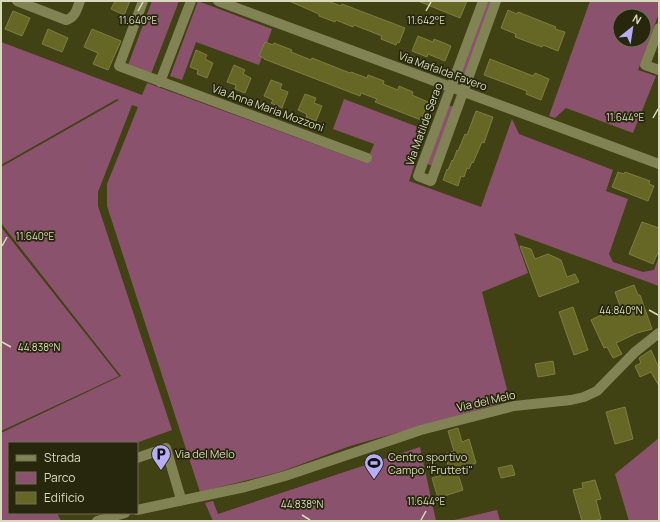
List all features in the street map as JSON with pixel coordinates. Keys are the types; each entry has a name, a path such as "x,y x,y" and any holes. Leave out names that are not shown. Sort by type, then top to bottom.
{"street":[{"path":"17,1 69,20 74,16 80,1"},
{"name":"Via Anna Maria Mozzoni","path":"144,1 119,66 367,158"},
{"path":"160,82 191,1"},
{"name":"Via Mafalda Favero","path":"218,1 659,164"},
{"name":"Via Matilde Serao","path":"483,1 418,176 431,181 496,1"},
{"path":"659,28 645,65 659,70"},
{"name":"Via del Melo","path":"138,510 181,499 245,487 284,476 421,430 506,408 584,397 597,391 634,352 659,332"},
{"path":"138,458 166,448 181,499"},
{"path":"97,521 108,515"}],"green space":[{"path":"152,1 179,1 151,74 128,65"},
{"path":"198,1 272,29 259,65 196,42 182,80 170,76"},
{"path":"485,1 492,3 465,74 459,72"},
{"path":"590,1 659,1 659,13 652,32 652,8 612,8 612,48 646,48 638,70 656,76 633,133 566,108 555,118 549,116"},
{"path":"1,42 142,95 147,83 366,163 374,144 333,129 344,99 426,130 409,181 481,207 512,119 519,134 613,170 606,191 628,199 609,254 613,262 643,272 654,270 659,256 659,286 514,233 528,273 482,292 510,401 350,446 280,472 200,492 107,206 107,184 138,107 132,105 98,192 98,206 172,430 138,442 8,442 8,514 58,514 61,521 1,521 1,433 121,376 1,223 1,167 119,100 117,99 1,165"},
{"path":"448,105 454,107 433,166 427,164"},
{"path":"1,227 119,376 1,431"},
{"path":"659,438 659,521 629,521 615,474"},
{"name":"Centro sportivo Campo \"Frutteti\"","path":"420,447 436,521 213,521 205,503 213,501 218,514"},
{"path":"497,510 500,521 450,521"}],"building":[{"path":"115,1 130,1 124,15 111,9"},
{"path":"289,1 327,1 341,6 342,4 405,28 399,43 397,42 396,45 381,39 382,36 354,25 353,27 336,20 335,22 319,16 319,14"},
{"path":"418,1 467,1 460,18"},
{"path":"508,10 517,14 518,12 565,32 558,51 515,37 516,34 501,28"},
{"path":"13,11 30,18 22,36 5,29"},
{"path":"48,29 68,38 62,52 42,44"},
{"path":"92,29 121,41 108,70 93,64 98,53 84,47"},
{"path":"418,36 433,42 434,39 451,46 445,61 428,54 427,57 412,51"},
{"path":"265,42 273,45 274,43 311,60 312,58 350,73 351,72 367,78 368,75 384,81 383,84 398,90 399,86 413,92 412,95 428,102 421,120 375,102 377,99 361,93 360,96 264,59 259,56"},
{"path":"196,50 207,55 205,59 213,63 207,78 197,74 198,70 190,67"},
{"path":"490,59 533,76 535,73 549,79 541,100 526,94 527,91 484,75"},
{"path":"234,65 245,70 243,74 251,78 245,93 235,89 236,85 227,82"},
{"path":"271,80 282,84 280,89 288,92 282,108 271,103 273,100 264,96"},
{"path":"305,94 316,98 314,103 322,106 316,121 306,117 307,114 298,110"},
{"path":"476,111 493,117 484,143 482,142 473,163 472,162 469,169 467,168 464,177 461,176 458,186 443,180 465,134 467,135"},
{"path":"618,172 624,174 625,172 650,181 649,184 654,186 648,201 612,187"},
{"path":"642,222 659,228 659,250 653,264 629,254"},
{"path":"520,246 531,249 535,259 548,254 561,260 567,277 575,274 579,282 539,297"},
{"path":"634,285 638,295 640,295 652,329 637,333 616,343 622,354 613,358 607,347 604,348 591,320 620,306 615,292"},
{"path":"573,307 588,350 574,355 559,312"},
{"path":"651,350 659,368 659,386 651,372 640,377 635,366 641,363 639,358"},
{"path":"553,361 555,374 538,377 535,364"},
{"path":"625,407 633,439 615,444 606,412"},
{"path":"458,428 462,442 469,439 476,463 450,472 445,454 454,451 448,431"},
{"path":"512,465 515,475 501,478 498,468"},
{"path":"457,470 463,490 438,498 432,478"},
{"path":"595,480 601,499 596,500 601,519 582,521 573,490 583,488 582,483"}],"place":[{"name":"Via del Melo","path":"161,471"},
{"name":"Centro sportivo Campo \"Frutteti\"","path":"374,480"}]}
